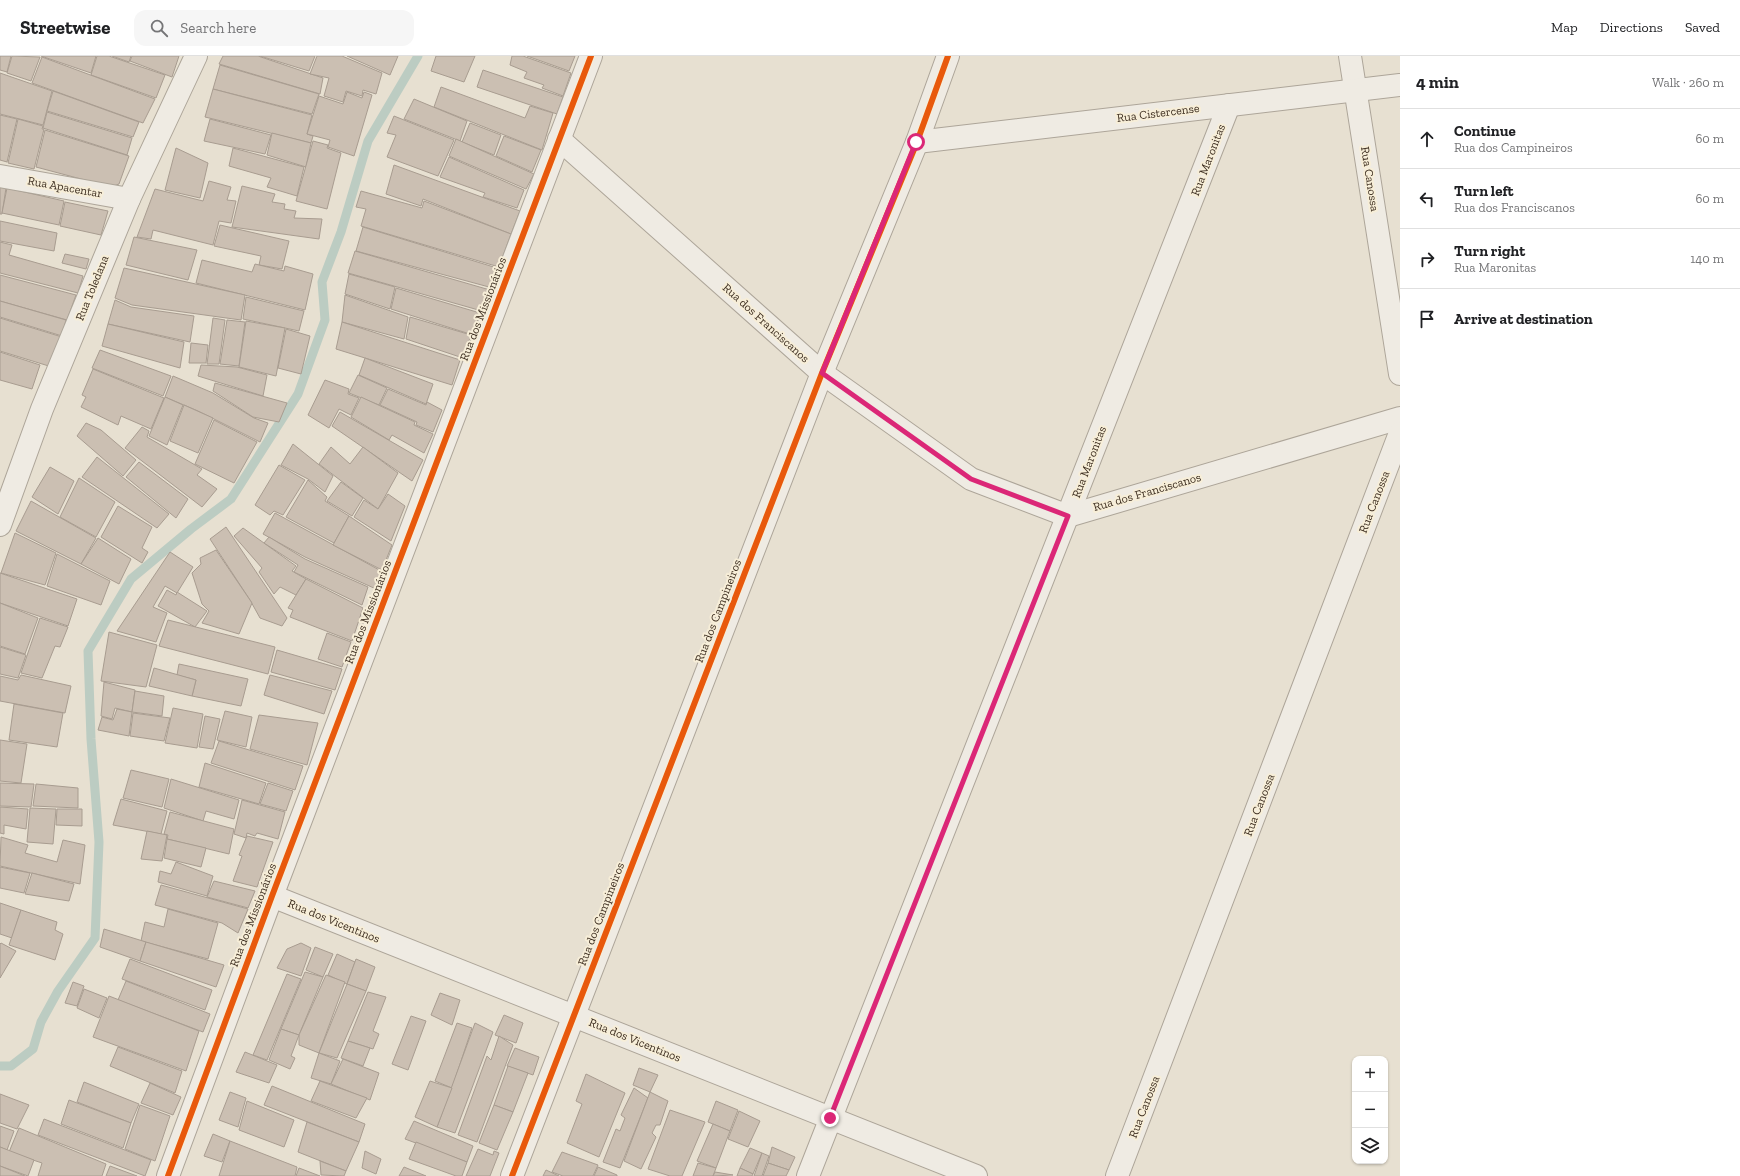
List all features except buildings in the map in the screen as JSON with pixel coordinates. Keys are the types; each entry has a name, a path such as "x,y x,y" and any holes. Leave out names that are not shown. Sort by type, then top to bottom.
{"street":[{"name":"Rua Toledana","path":"0,525 42,410 129,199 196,56"},
{"name":"Rua dos Missionários","path":"168,1176 272,896 591,56"},
{"name":"Rua dos Campineiros","path":"512,1176 822,373 916,142 948,56"},
{"name":"Rua Canossa","path":"1350,56 1400,374"},
{"name":"Rua Cistercense","path":"916,142 1356,91 1400,84"},
{"name":"Rua Maronitas","path":"808,1176 1229,105"},
{"name":"Rua dos Franciscanos","path":"559,139 822,373 971,479 1068,516 1400,418"},
{"name":"Rua Apacentar","path":"0,176 129,199"},
{"name":"Rua Canossa","path":"1117,1176 1400,433"},
{"name":"Rua dos Vicentinos","path":"272,896 976,1176"}],"waterway":[{"path":"0,1066 11,1066 33,1049 41,1022 58,991 95,938 99,842 91,739 88,651 131,579 191,529 231,499 298,394 325,320 322,282 341,232 368,141 418,56"}],"cycle path":[{"path":"168,1176 272,896 591,56"},
{"path":"512,1176 822,373 917,142 948,56"}],"route":[{"path":"830,1118 1068,516 971,479 822,373 916,142"}]}
